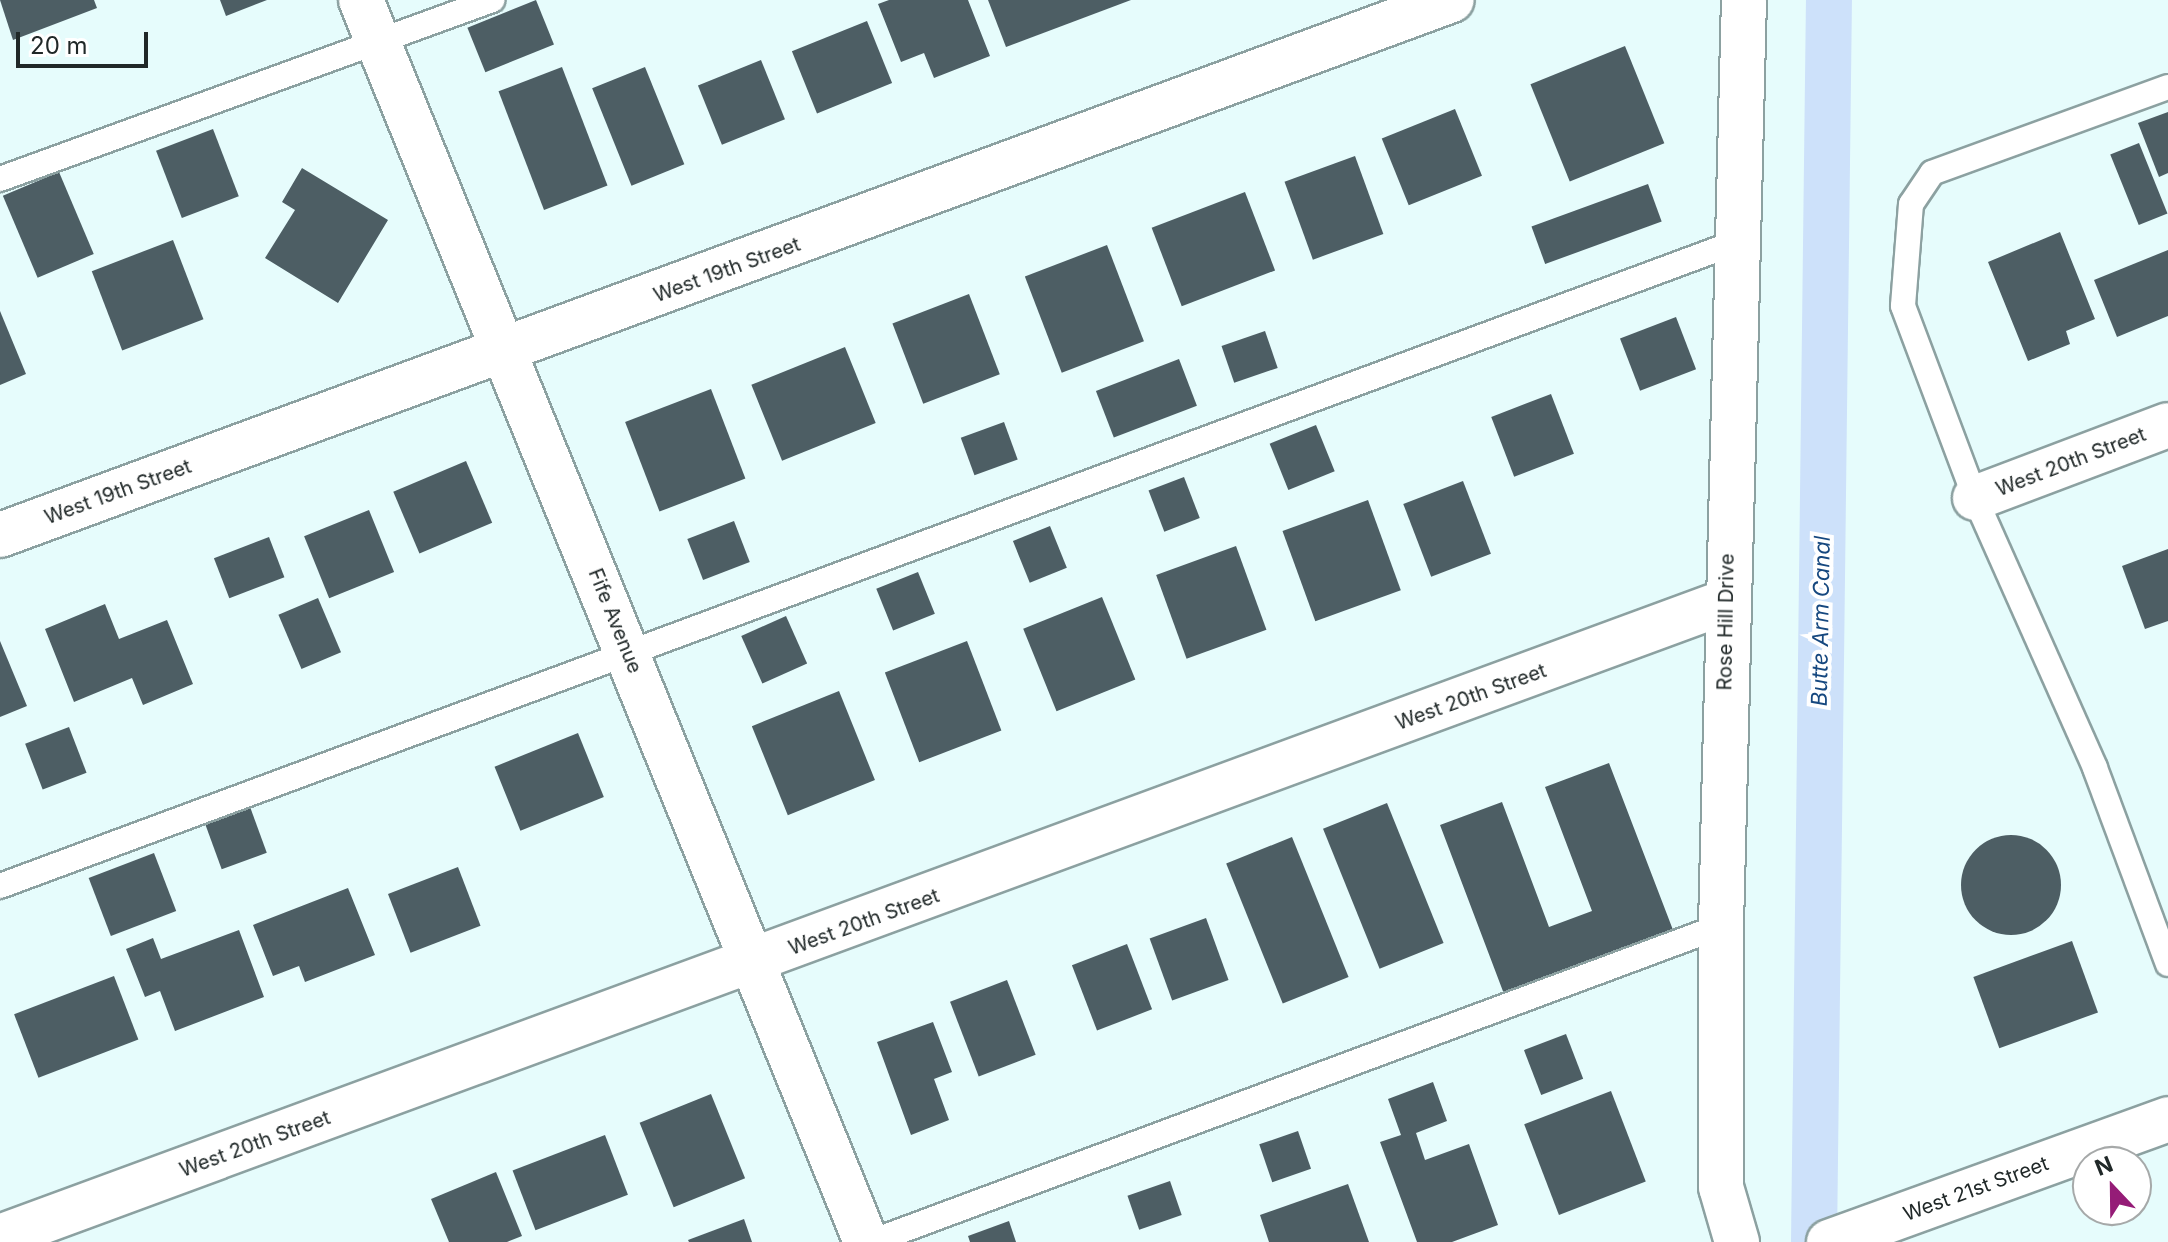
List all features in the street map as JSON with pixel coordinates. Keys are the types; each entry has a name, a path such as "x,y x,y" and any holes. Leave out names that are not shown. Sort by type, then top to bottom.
{"street":[{"name":"Fife Avenue","path":"361,0 869,1242"},
{"name":"West 19th Street","path":"0,535 504,353 1452,0"},
{"name":"Rose Hill Drive","path":"1737,1242 1721,1187 1721,926 1725,602 1744,0"},
{"name":"West 20th Street","path":"1975,498 2168,425"},
{"name":"West 20th Street","path":"0,1237 755,963 1725,602"},
{"name":"West 21st Street","path":"1841,1238 2168,1119"}],"lane":[{"path":"0,179 492,0"},
{"path":"2168,87 1932,173 1911,204 1903,306 1975,498 2095,768 2168,964"},
{"path":"0,886 629,656 1737,242"},
{"path":"869,1242 1721,926"}],"building":[{"path":"0,0 94,0 97,8 13,40"},
{"path":"220,0 267,0 226,16"},
{"path":"536,0 554,45 485,72 467,28"},
{"path":"889,0 968,0 990,56 934,78 924,53 901,62 878,4"},
{"path":"988,0 1131,0 1006,47"},
{"path":"867,21 892,83 817,113 792,51"},
{"path":"1625,46 1664,143 1570,182 1530,84"},
{"path":"761,60 785,119 722,145 698,85"},
{"path":"562,67 608,186 544,210 499,91"},
{"path":"645,67 684,164 631,186 592,88"},
{"path":"1455,109 1482,176 1409,205 1382,139"},
{"path":"2168,112 2168,173 2159,177 2138,123"},
{"path":"213,129 239,196 182,218 156,151"},
{"path":"2139,143 2167,213 2139,225 2110,155"},
{"path":"1355,156 1383,234 1313,260 1285,182"},
{"path":"302,168 388,220 338,303 265,258 295,210 282,202"},
{"path":"59,172 94,254 38,278 3,196"},
{"path":"1648,184 1662,222 1545,264 1531,226"},
{"path":"1245,192 1275,270 1182,306 1152,228"},
{"path":"2060,232 2095,319 2066,331 2070,344 2028,361 1988,262"},
{"path":"173,240 203,319 122,351 92,271"},
{"path":"1107,245 1144,341 1062,373 1025,277"},
{"path":"2168,250 2168,316 2117,337 2094,280"},
{"path":"969,294 1000,374 923,404 892,323"},
{"path":"0,311 26,374 0,385"},
{"path":"1676,317 1696,369 1640,391 1620,339"},
{"path":"1265,331 1278,368 1234,383 1222,346"},
{"path":"845,347 876,423 782,461 751,385"},
{"path":"1179,359 1197,406 1114,438 1096,391"},
{"path":"711,389 745,479 660,512 625,422"},
{"path":"1551,394 1574,454 1514,477 1491,417"},
{"path":"1004,422 1018,460 974,475 961,438"},
{"path":"1316,425 1335,471 1288,490 1270,444"},
{"path":"466,461 492,523 419,554 393,492"},
{"path":"1184,477 1200,518 1164,532 1149,491"},
{"path":"1463,481 1491,554 1431,577 1403,504"},
{"path":"1368,500 1401,590 1315,621 1282,531"},
{"path":"369,510 394,572 329,598 304,536"},
{"path":"734,521 750,562 703,580 687,539"},
{"path":"1050,526 1067,568 1030,583 1013,541"},
{"path":"269,537 284,577 229,598 214,558"},
{"path":"1236,546 1266,630 1187,659 1156,575"},
{"path":"2168,549 2168,621 2145,629 2122,566"},
{"path":"918,572 935,614 893,631 876,589"},
{"path":"1102,597 1135,680 1057,711 1023,629"},
{"path":"318,598 341,652 301,669 278,615"},
{"path":"105,604 119,639 167,620 193,684 143,705 132,678 74,702 45,629"},
{"path":"786,616 807,664 762,683 741,636"},
{"path":"0,641 27,706 0,717"},
{"path":"967,641 1001,731 919,762 885,673"},
{"path":"839,691 875,780 788,815 752,726"},
{"path":"69,727 87,773 43,790 25,744"},
{"path":"578,733 604,797 520,831 495,767"},
{"path":"1609,763 1673,930 1504,994 1440,825 1502,802 1549,927 1592,911 1545,787"},
{"path":"1387,803 1444,943 1380,969 1323,829"},
{"path":"249,804 267,853 222,869 204,820"},
{"path":"2011,835 2030,838 2047,849 2058,866 2061,885 2058,904 2047,921 2030,932 2011,935 1992,932 1975,921 1964,904 1961,885 1964,866 1975,849 1992,838"},
{"path":"1292,837 1349,977 1283,1004 1226,864"},
{"path":"154,853 176,911 111,936 89,878"},
{"path":"458,867 481,926 411,953 388,894"},
{"path":"348,888 375,955 305,982 299,966 273,976 253,925"},
{"path":"1206,918 1229,980 1172,1001 1150,939"},
{"path":"239,930 264,997 175,1031 160,991 145,997 126,949 153,938 161,959"},
{"path":"2072,941 2098,1012 1999,1048 1973,977"},
{"path":"1127,944 1152,1009 1097,1030 1072,965"},
{"path":"114,976 138,1039 38,1078 14,1014"},
{"path":"1007,980 1036,1055 979,1077 950,1002"},
{"path":"933,1022 952,1072 934,1079 949,1120 911,1135 877,1042"},
{"path":"1566,1034 1583,1079 1541,1095 1524,1050"},
{"path":"1433,1082 1447,1121 1416,1133 1425,1160 1469,1144 1498,1225 1452,1242 1417,1242 1380,1142 1401,1135 1388,1099"},
{"path":"1611,1091 1646,1182 1559,1215 1524,1124"},
{"path":"711,1094 745,1178 674,1207 640,1123"},
{"path":"1298,1131 1311,1169 1272,1182 1259,1144"},
{"path":"605,1135 628,1195 536,1230 513,1170"},
{"path":"496,1172 522,1236 507,1242 449,1242 431,1199"},
{"path":"1170,1181 1182,1215 1139,1230 1127,1196"},
{"path":"1348,1184 1369,1242 1269,1242 1260,1215"},
{"path":"744,1219 752,1242 688,1240"},
{"path":"1009,1221 1016,1242 970,1242 968,1236"}],"waterway":[{"name":"Butte Arm Canal","path":"1814,1242 1829,0"}]}
